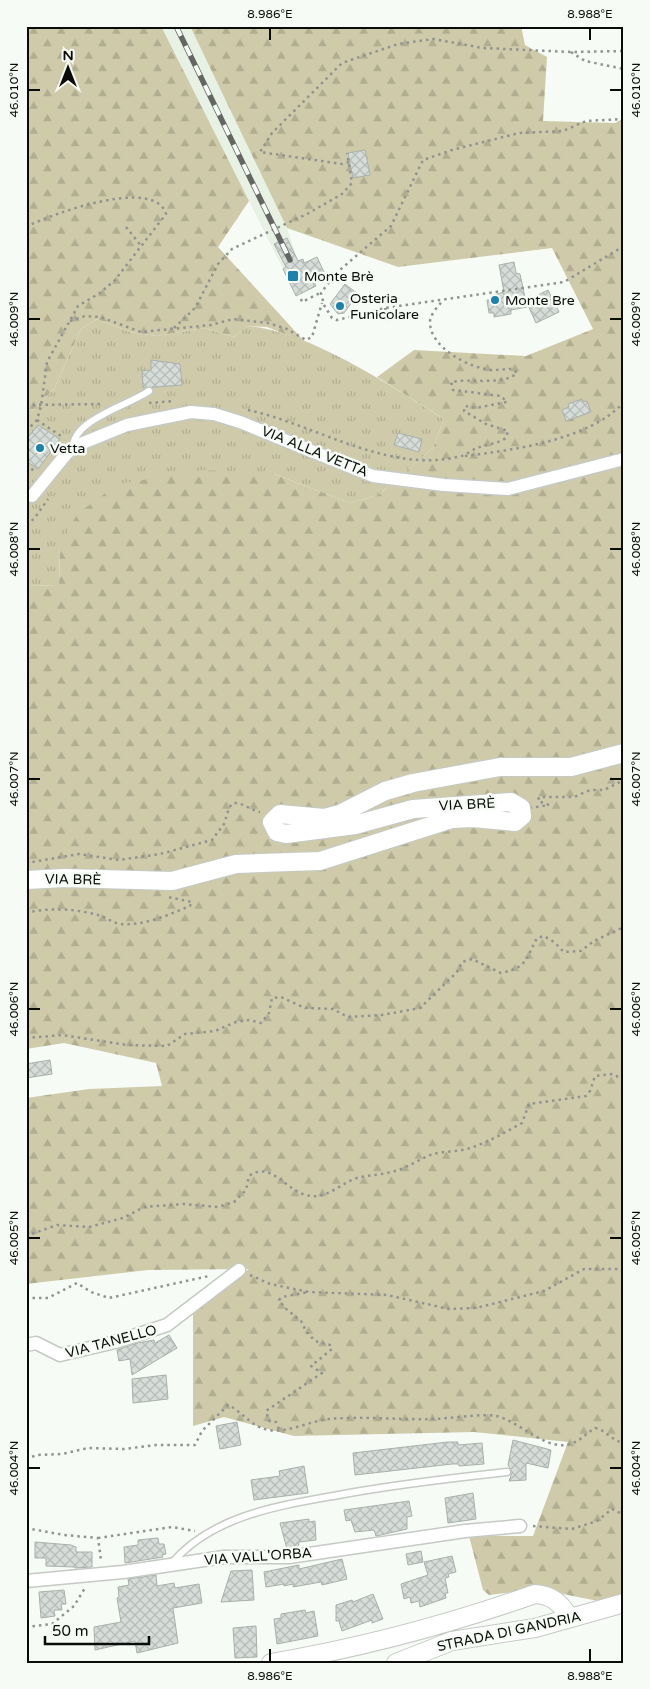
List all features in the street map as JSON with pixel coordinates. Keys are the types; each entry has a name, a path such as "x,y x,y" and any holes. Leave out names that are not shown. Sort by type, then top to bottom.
{"street":[{"name":"VIA ALLA VETTA","path":"32,496 73,448 127,426 191,412 214,414 240,422 373,476 444,485 508,489 624,459"},
{"name":"VIA BRÈ","path":"26,880 64,878 155,881 183,879 236,864 298,864 320,861 452,819 473,818 511,822 519,820 522,813 519,805 511,802 429,807 399,811 355,825 286,834 274,829 273,818 278,815 324,818 340,814 385,791 413,783 500,767 571,767 624,753"},
{"name":"VIA TANELLO","path":"26,1345 36,1344 60,1355 114,1342 167,1325 239,1270"},
{"name":"VIA VALL'ORBA","path":"26,1581 89,1576 224,1557 289,1557 465,1531 520,1526"},
{"path":"271,1663 450,1622 535,1594 556,1600 570,1618"},
{"name":"STRADA DI GANDRIA","path":"396,1663 452,1642 535,1628 624,1603"}],"lane":[{"path":"73,448 76,436 90,421 149,391"},
{"path":"170,1565 184,1548 248,1514 281,1506 414,1482 507,1472"}],"path":[{"path":"348,162 342,164 260,152 272,133 342,63 398,44 433,39 483,48 571,52 624,51"},
{"path":"571,52 585,61 624,69"},
{"path":"300,299 302,302 321,293 334,274 392,226 424,160 452,150 519,133 563,131 586,121 624,119"},
{"path":"173,330 195,308 218,264 232,249 307,214 342,194 352,183 347,153"},
{"path":"26,227 74,209 113,198 155,199 164,205 166,214 116,280 100,293 78,306 57,340 47,362 41,406 36,420 26,431"},
{"path":"126,227 142,246"},
{"path":"322,302 332,318 337,320 385,308 564,282 624,246"},
{"path":"70,321 85,316 100,317 141,332 211,325 233,319 268,323 287,329 306,340 312,338 322,302 321,293"},
{"path":"443,300 432,314 430,324 437,340 450,353 473,365 492,370 513,369 517,373 513,377 483,382 464,379 451,382 453,390 501,396 506,402 476,408 465,406 464,412 486,424 508,431 506,438 499,442 480,446 463,456"},
{"path":"385,308 388,321"},
{"path":"26,405 98,403 124,405 177,401"},
{"path":"245,410 294,423 394,458 432,461 510,450 564,436 605,418 624,402"},
{"path":"36,420 64,438"},
{"path":"26,524 34,518 49,498"},
{"path":"549,805 538,801 539,797 574,797 590,790 604,790 624,780"},
{"path":"26,863 80,854 120,860 160,854 212,840 224,824 229,808 233,803 246,805 251,810 264,813 273,806 278,815"},
{"path":"26,913 40,909 75,911 99,916 118,924 161,918 190,906 192,902 171,899 154,892 155,881"},
{"path":"26,1038 62,1035 126,1045 166,1046 185,1034 215,1031 236,1022 249,1020 260,1022 269,1013 272,998 281,997 304,1008 332,1009 348,1017 382,1015 420,1008 457,972 462,962 472,959 501,973 518,969 526,962 537,938 544,936 554,942 564,952 580,951 624,927"},
{"path":"26,1236 57,1225 73,1228 123,1218 144,1207 184,1204 218,1207 234,1202 246,1190 249,1176 257,1170 268,1171 297,1192 307,1196 324,1195 342,1184 360,1178 392,1172 434,1154 466,1150 493,1139 522,1123 529,1104 586,1096 590,1092 595,1076 613,1074 624,1080"},
{"path":"239,1270 270,1284 309,1292 387,1295 449,1309 476,1308 544,1291 584,1269 624,1269"},
{"path":"26,1298 48,1298 77,1283 91,1292 109,1298 211,1276"},
{"path":"279,1429 276,1422 269,1421 266,1411 322,1373 311,1366 332,1349 330,1345 315,1341 306,1331 302,1320 285,1308 279,1300 282,1297 309,1292"},
{"path":"26,1459 37,1455 62,1454 88,1448 124,1449 156,1445 195,1445 202,1431 228,1405 237,1408 246,1419 269,1430 329,1419 387,1420 412,1417 429,1419 496,1416 554,1445 567,1446 595,1428 603,1431 611,1439 624,1443"},
{"path":"520,1526 572,1529 596,1521 612,1509 624,1515"},
{"path":"26,1528 64,1535 98,1538 172,1527 192,1530 204,1536"},
{"path":"98,1538 103,1574"},
{"path":"26,1628 52,1624 74,1606 85,1591 89,1576"}],"shaded area":[{"path":"161,26 190,26 287,228 298,261 283,269"}],"green space":[{"path":"26,26 161,26 249,201 218,247 305,342 267,327 247,326 234,337 204,328 157,336 130,332 97,319 81,329 54,389 26,417"},
{"path":"190,26 521,26 525,45 547,57 543,121 615,123 624,118 624,1595 598,1601 538,1589 489,1595 483,1590 469,1536 533,1536 568,1442 474,1432 294,1436 224,1417 193,1426 193,1309 249,1269 148,1270 26,1284 26,1098 89,1089 162,1086 156,1063 64,1043 26,1049 26,586 59,585 60,546 77,514 118,484 203,470 274,474 350,503 378,495 433,448 444,419 377,377 414,350 526,356 593,329 552,248 398,267 287,228"},
{"path":"97,319 130,332 157,336 204,328 234,337 247,326 271,330 323,349 349,362 444,419 433,448 378,495 350,503 274,474 60,546 59,585 26,586 26,417 54,389 81,329"}],"building":[{"path":"365,150 370,175 353,178 348,153"},
{"path":"287,238 298,261 303,259 304,263 317,257 324,272 321,274 323,278 314,282 316,286 296,296 283,269 286,267 274,244"},
{"path":"514,262 516,273 520,274 527,307 511,310 511,314 494,317 494,313 489,313 487,300 492,300 491,296 504,292 499,265"},
{"path":"345,284 358,294 344,313 338,314 330,304"},
{"path":"548,290 559,312 536,323 526,301"},
{"path":"151,360 180,364 182,385 143,388 142,371 151,370"},
{"path":"582,399 583,402 587,401 591,412 566,421 562,410 569,407 568,404"},
{"name":"Vetta","path":"38,425 60,439 38,469 26,461 26,440"},
{"path":"398,433 422,439 419,452 394,445"},
{"path":"50,1060 52,1074 26,1078 26,1064"},
{"path":"169,1335 177,1348 132,1375 130,1359 119,1361 117,1350 137,1343 154,1340 155,1343"},
{"path":"166,1375 168,1399 133,1403 132,1379"},
{"path":"237,1422 241,1445 220,1449 216,1426"},
{"path":"513,1440 551,1450 548,1468 526,1463 526,1480 509,1481 512,1472 508,1465"},
{"path":"458,1442 458,1445 482,1443 484,1464 459,1466 459,1464 452,1464 355,1475 353,1453"},
{"path":"304,1466 308,1493 254,1500 251,1480 280,1476 279,1471"},
{"path":"473,1493 476,1519 448,1523 445,1498"},
{"path":"409,1501 412,1516 407,1517 407,1529 376,1536 374,1530 355,1532 351,1520 346,1521 344,1510"},
{"path":"309,1519 309,1522 315,1521 316,1540 299,1542 298,1547 287,1549 280,1523"},
{"path":"158,1538 159,1544 164,1544 166,1554 162,1555 163,1557 125,1563 124,1547 138,1545 138,1540"},
{"path":"35,1542 71,1545 76,1547 76,1552 92,1552 92,1567 46,1566 46,1558 35,1558"},
{"path":"421,1551 423,1562 408,1565 406,1554"},
{"path":"452,1556 456,1572 448,1574 449,1577 445,1578 448,1593 445,1593 446,1598 420,1607 419,1601 411,1603 410,1597 404,1599 401,1584 428,1575 424,1562"},
{"path":"342,1559 347,1579 322,1585 321,1582 293,1587 293,1584 284,1586 284,1584 266,1587 264,1572 299,1565 299,1569"},
{"path":"252,1570 254,1600 221,1602 231,1571"},
{"path":"156,1575 157,1586 174,1583 175,1588 199,1584 202,1603 173,1608 178,1643 137,1653 135,1641 95,1650 94,1627 121,1622 117,1598 119,1597 118,1587 129,1585 128,1579"},
{"path":"64,1590 66,1604 61,1604 62,1610 54,1610 55,1616 41,1618 39,1592"},
{"path":"373,1594 383,1619 372,1623 372,1620 342,1631 339,1621 336,1621 336,1605 352,1600 353,1602"},
{"path":"305,1610 306,1613 314,1611 318,1636 277,1644 274,1619 281,1618 281,1614"},
{"path":"256,1626 257,1657 235,1658 233,1628"}],"railway":[{"path":"176,26 290,260"}],"place":[{"name":"Monte Brè","path":"293,276"},
{"name":"Monte Bre","path":"495,300"},
{"name":"Osteria Funicolare","path":"340,306"},
{"name":"Vetta","path":"40,448"}]}
